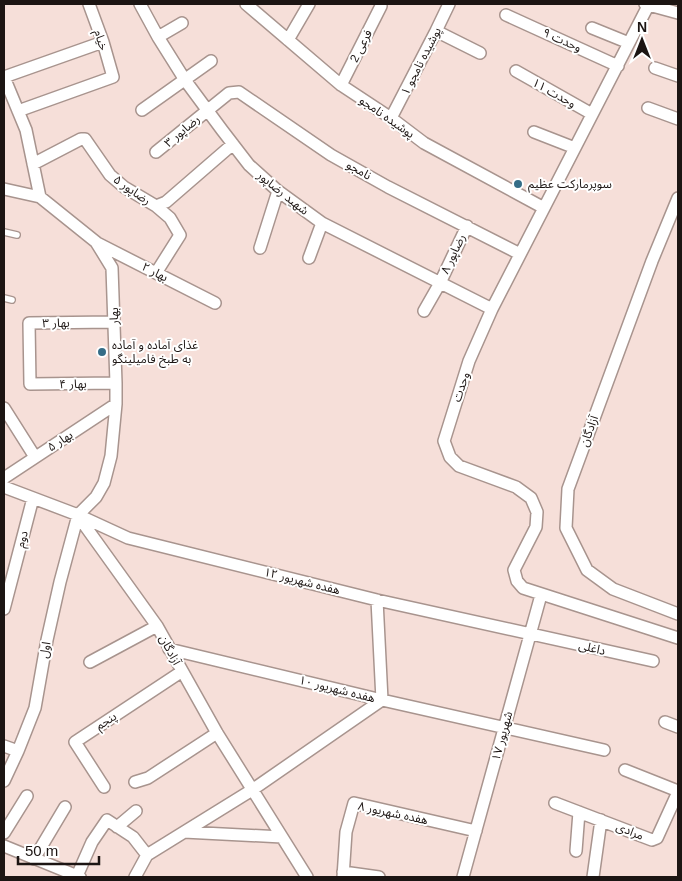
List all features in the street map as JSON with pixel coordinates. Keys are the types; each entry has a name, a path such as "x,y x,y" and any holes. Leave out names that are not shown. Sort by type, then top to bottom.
{"street":[{"name":"خیام","path":"18,111 113,77 89,4"},
{"name":"شهید رضاپور","path":"140,4 158,37 186,80 232,144 249,165 278,191 322,223 492,309"},
{"name":"پوشیده نامجو","path":"246,4 341,85 391,118 424,143 544,208"},
{"path":"288,40 309,4"},
{"name":"پوشیده نامجو ۱","path":"391,118 449,4"},
{"path":"648,4 678,13"},
{"name":"وحدت","path":"648,4 618,66 492,309 469,361 444,441 450,457 460,466 516,488 531,498 537,512 536,526 514,570 517,581 523,588 678,638"},
{"name":"فرعی 2","path":"341,85 381,6"},
{"name":"وحدت ۹","path":"506,15 618,66"},
{"path":"158,37 182,23"},
{"path":"592,28 629,43"},
{"path":"436,32 480,53"},
{"path":"4,189 40,197 26,130 4,77 102,42"},
{"path":"142,110 211,61"},
{"path":"655,68 678,76"},
{"name":"وحدت ۱۱","path":"516,72 592,114"},
{"name":"نامجو","path":"207,110 229,93 239,92 331,155 388,187 520,254"},
{"path":"648,108 678,119"},
{"name":"رضاپور ۳","path":"156,152 207,110"},
{"path":"534,132 575,148"},
{"name":"رضاپور ۵","path":"33,164 81,138 85,139 110,176 124,187 156,206 166,202 232,144"},
{"path":"260,248 278,191"},
{"name":"بهار","path":"40,197 96,242 112,268 116,404 111,456 104,483 96,497 78,515"},
{"name":"آزادگان","path":"678,198 652,262 568,489 566,528 587,570 613,589 678,614"},
{"path":"156,206 170,218 180,235 156,273"},
{"path":"309,258 322,223"},
{"name":"رضاپور ۸","path":"424,311 466,226"},
{"name":"بهار ۲","path":"96,242 215,303"},
{"name":"بهار ۳","path":"30,384 29,323 114,322"},
{"name":"بهار ۴","path":"30,384 116,383"},
{"name":"بهار ۵","path":"4,478 116,404"},
{"path":"4,408 35,457"},
{"name":"هفده شهریور ۱۲","path":"4,487 78,515 128,538 377,600 530,634"},
{"name":"دوم","path":"4,603 32,498"},
{"name":"آزادگان","path":"78,515 156,626 217,733 308,877"},
{"name":"اول","path":"4,781 18,752 35,708 60,582 78,515"},
{"name":"۱۷ شهریور","path":"463,877 541,595"},
{"path":"135,877 147,855 252,790 382,700 377,600"},
{"path":"90,662 156,626"},
{"name":"داغلی","path":"530,634 653,661"},
{"name":"هفده شهریور ۱۰","path":"170,649 382,700 604,750"},
{"name":"پنجم","path":"104,787 75,742 181,672"},
{"path":"665,722 678,727"},
{"path":"135,782 148,778 217,733"},
{"path":"4,746 18,752"},
{"path":"624,770 678,791"},
{"name":"مرادی","path":"555,803 652,840 657,838 673,816 678,791"},
{"path":"4,833 27,796"},
{"name":"هفده شهریور ۸","path":"343,875 346,832 354,803 476,831"},
{"path":"34,858 65,807"},
{"path":"4,846 79,877 92,842 112,823 136,812"},
{"path":"576,851 579,812"},
{"path":"593,877 601,820"},
{"path":"112,823 133,838 147,855"},
{"path":"184,832 282,836"},
{"path":"343,875 379,877"}],"lane":[{"path":"4,232 17,235"},
{"path":"4,298 12,300"}],"place":[{"name":"سوپرمارکت عظیم","path":"518,184"},
{"name":"غذای آماده و آماده به طبخ فامیلینگو","path":"102,352"}]}
